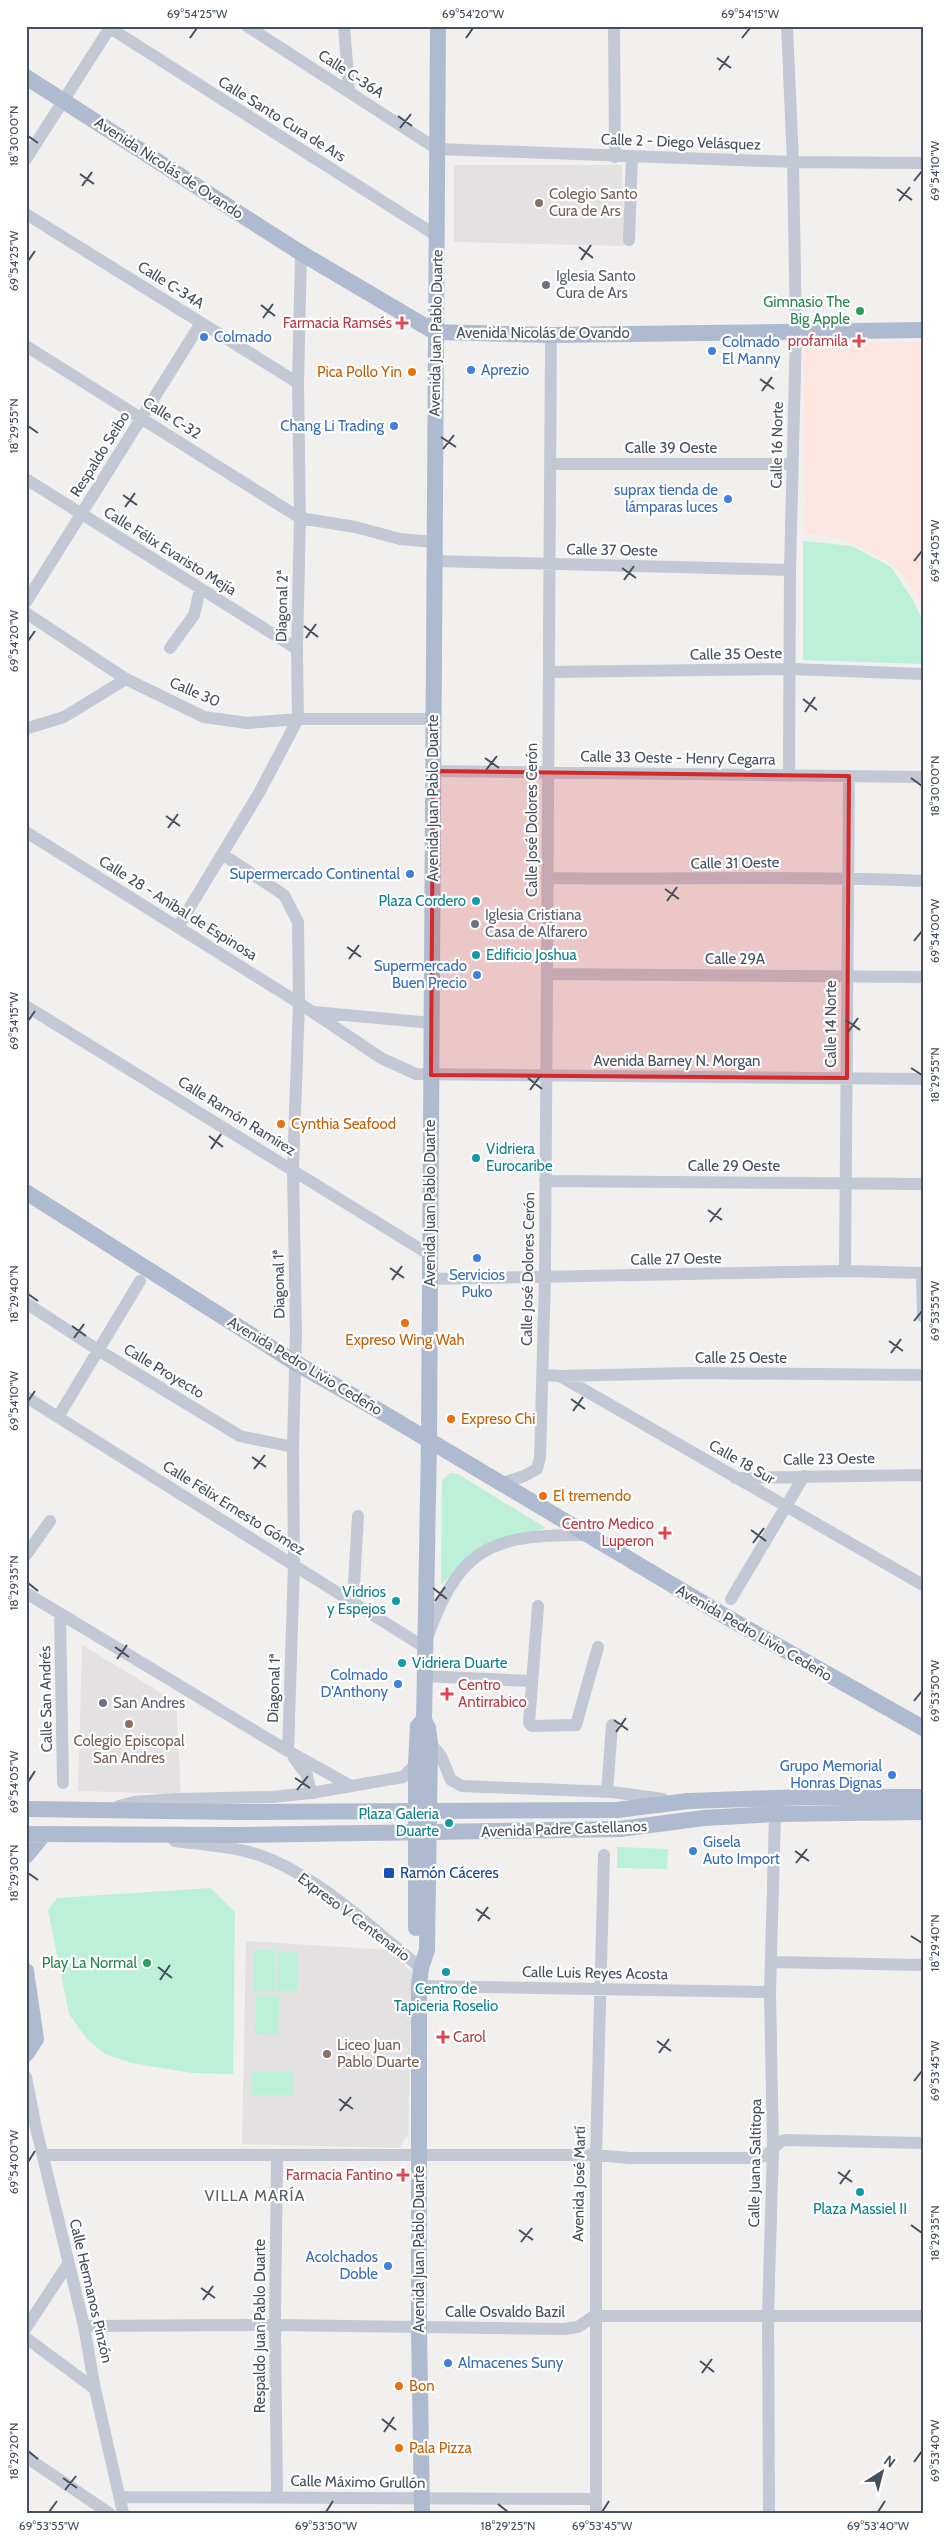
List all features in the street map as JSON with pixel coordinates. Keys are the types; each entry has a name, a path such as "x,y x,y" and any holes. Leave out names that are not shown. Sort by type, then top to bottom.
{"main road":[{"name":"Avenida Juan Pablo Duarte","path":"422,2506 419,2328 419,1986 421,1968 427,1950 430,1743 428,1728 424,1720 424,1647 429,1442 438,26"},
{"name":"Avenida Nicolás de Ovando","path":"26,77 301,253 436,332 551,335 923,330"},
{"name":"Avenida Pedro Livio Cedeño","path":"26,1192 294,1362 886,1709 923,1728"},
{"path":"886,1709 923,1741"},
{"name":"Avenida Juan Pablo Duarte","path":"421,1968 416,1949 416,1764 418,1726 424,1720"},
{"name":"Avenida Padre Castellanos","path":"103,1810 238,1812 617,1810 688,1801 804,1797 923,1801"},
{"name":"Avenida Padre Castellanos","path":"235,1834 620,1829 704,1818 775,1814 923,1801"},
{"path":"26,1809 103,1810"},
{"name":"Expreso V Centenario","path":"26,1834 235,1834"},
{"path":"26,1856 44,1834"},
{"path":"26,1971 36,2039 26,2054"}],"street":[{"name":"Calle C-36A","path":"247,26 437,150"},
{"path":"344,26 349,92"},
{"path":"614,26 615,156"},
{"name":"Calle 16 Norte","path":"787,26 793,162 796,331 790,570 789,776"},
{"path":"26,159 110,27"},
{"name":"Calle Santo Cura de Ars","path":"110,27 437,236"},
{"name":"Calle 2 - Diego Velásquez","path":"437,150 793,162 923,162"},
{"path":"629,240 632,157"},
{"name":"Calle C-34A","path":"26,214 298,383"},
{"name":"Diagonal 2ª","path":"178,928 259,794 298,719 297,650 300,518 298,383 301,253"},
{"name":"Respaldo Seibo","path":"26,602 201,324"},
{"name":"Calle José Dolores Cerón","path":"500,1484 524,1476 537,1469 540,1458 545,1276 551,335"},
{"name":"Calle C-32","path":"26,346 300,518"},
{"name":"Calle 39 Oeste","path":"550,464 792,464"},
{"name":"Calle Félix Evaristo Mejía","path":"26,479 297,650"},
{"path":"300,518 355,527 400,539 434,542"},
{"name":"Calle 37 Oeste","path":"434,561 790,570"},
{"path":"170,648 194,615 200,590"},
{"name":"Calle 30","path":"26,613 126,679 204,717 226,722 247,723 298,719 433,719"},
{"name":"Calle 35 Oeste","path":"549,672 790,669 923,674"},
{"path":"28,728 64,717 126,679"},
{"name":"Calle 33 Oeste - Henry Cegarra","path":"433,772 923,777"},
{"name":"Calle 14 Norte","path":"845,1271 849,776"},
{"name":"Calle 28 - Aníbal de Espinosa","path":"26,832 299,1003 380,1058 416,1074 431,1075"},
{"name":"Diagonal 1ª","path":"222,854 284,895 298,922 299,1003 293,1169 296,1334 293,1447 294,1565 288,1751"},
{"name":"Calle 31 Oeste","path":"548,878 652,880 848,878 923,881"},
{"name":"Calle 29A","path":"547,974 923,977"},
{"name":"Calle Ramón Ramírez","path":"26,1006 430,1255"},
{"name":"Calle 28 - Aníbal de Espinosa","path":"312,1012 431,1023"},
{"name":"Avenida Barney N. Morgan","path":"431,1075 923,1079"},
{"name":"Calle 29 Oeste","path":"545,1180 923,1184"},
{"name":"Calle 27 Oeste","path":"430,1279 845,1271 922,1274"},
{"path":"922,1274 923,1317"},
{"path":"58,1417 140,1281"},
{"name":"Calle Proyecto","path":"26,1303 98,1350 240,1436 293,1447"},
{"name":"Calle 25 Oeste","path":"560,1376 690,1373 923,1375"},
{"name":"Calle 18 Sur","path":"543,1375 560,1376 923,1585"},
{"name":"Calle Félix Ernesto Gómez","path":"26,1397 424,1647"},
{"name":"Calle 23 Oeste","path":"735,1478 923,1475"},
{"path":"731,1599 804,1476"},
{"path":"353,1602 358,1516"},
{"path":"26,1555 50,1521"},
{"path":"424,1647 437,1609 456,1576 484,1550 509,1541 534,1536 587,1535"},
{"path":"26,1593 288,1751 351,1786"},
{"path":"538,1606 531,1682 530,1725 575,1726 598,1647"},
{"name":"Calle San Andrés","path":"60,1615 63,1783"},
{"path":"424,1676 531,1682"},
{"path":"607,1792 612,1725"},
{"path":"430,1743 441,1756 451,1780 462,1786 607,1792 646,1798 688,1801"},
{"path":"288,1751 307,1775 311,1793"},
{"path":"103,1810 142,1802 311,1793 403,1777 416,1764"},
{"name":"Calle Juana Saltitopa","path":"769,2513 768,2315 773,2149 770,1992 775,1814"},
{"name":"Expreso V Centenario","path":"110,1834 219,1846 271,1859 312,1882 421,1968"},
{"name":"Avenida José Martí","path":"596,2513 594,2316 599,1988 604,1855"},
{"path":"772,1962 923,1965"},
{"name":"Calle Luis Reyes Acosta","path":"419,1986 770,1992"},
{"name":"Calle Hermanos Pinzón","path":"26,2078 31,2125 43,2155 84,2326 95,2388 123,2513"},
{"path":"26,2140 31,2125"},
{"path":"43,2155 419,2154 596,2155 629,2158 758,2158 770,2154 778,2143 786,2140 923,2143"},
{"name":"Respaldo Juan Pablo Duarte","path":"277,2154 275,2325 278,2497"},
{"path":"26,2328 68,2264"},
{"name":"Calle Osvaldo Bazil","path":"84,2326 275,2325 564,2329 578,2327 594,2316 923,2316"},
{"path":"26,2338 95,2388"},
{"path":"26,2457 109,2513"},
{"name":"Calle Máximo Grullón","path":"120,2497 278,2497 422,2506 596,2499"}],"highlighted area":[{"path":"433,771 849,776 847,1078 431,1075"}],"shaded area":[{"name":"Colegio Santo Cura de Ars","path":"454,165 622,165 625,246 454,242"},
{"path":"923,342 923,609 916,593 900,571 884,559 841,538 805,533 804,343"},
{"name":"Colegio Episcopal San Andres","path":"82,1645 176,1702 181,1794 78,1791"},
{"name":"Liceo Juan Pablo Duarte","path":"246,1941 389,1950 412,1972 408,2135 399,2148 242,2144"}],"green space":[{"path":"803,541 852,546 891,567 913,600 923,622 923,664 803,660"},
{"path":"450,1473 458,1474 546,1528 481,1546 441,1585 442,1481"},
{"path":"617,1847 668,1849 667,1869 617,1868"},
{"name":"Play La Normal","path":"211,1888 235,1912 233,2074 192,2073 132,2063 105,2054 87,2039 69,2014 48,1910 57,1898"},
{"path":"254,1950 275,1950 275,1992 253,1991"},
{"path":"278,1951 297,1952 297,1991 277,1991"},
{"path":"256,1996 279,1996 278,2035 255,2034"},
{"path":"252,2072 293,2072 293,2095 252,2095"}],"place":[{"name":"Colegio Santo Cura de Ars","path":"539,203"},
{"name":"Iglesia Santo Cura de Ars","path":"546,285"},
{"name":"Gimnasio The Big Apple","path":"860,311"},
{"name":"Farmacia Ramsés","path":"402,323"},
{"name":"Colmado","path":"204,337"},
{"name":"profamila","path":"859,341"},
{"name":"Colmado El Manny","path":"712,351"},
{"name":"Aprezio","path":"471,370"},
{"name":"Pica Pollo Yin","path":"412,372"},
{"name":"Chang Li Trading","path":"394,426"},
{"name":"suprax tienda de lámparas luces","path":"728,499"},
{"name":"Supermercado Continental","path":"410,874"},
{"name":"Plaza Cordero","path":"476,901"},
{"name":"Iglesia Cristiana Casa de Alfarero","path":"475,924"},
{"name":"Edificio Joshua","path":"476,955"},
{"name":"Supermercado Buen Precio","path":"477,975"},
{"name":"Cynthia Seafood","path":"281,1124"},
{"name":"Vidriera Eurocaribe","path":"476,1158"},
{"name":"Servicios Puko","path":"477,1258"},
{"name":"Expreso Wing Wah","path":"405,1323"},
{"name":"Expreso Chi","path":"451,1419"},
{"name":"El tremendo","path":"543,1496"},
{"name":"Centro Medico Luperon","path":"665,1533"},
{"name":"Vidrios y Espejos","path":"396,1601"},
{"name":"Vidriera Duarte","path":"402,1663"},
{"name":"Colmado D'Anthony","path":"398,1684"},
{"name":"Centro Antirrabico","path":"447,1694"},
{"name":"San Andres","path":"103,1703"},
{"name":"Colegio Episcopal San Andres","path":"129,1724"},
{"name":"Grupo Memorial Honras Dignas","path":"892,1775"},
{"name":"Plaza Galeria Duarte","path":"449,1823"},
{"name":"Gisela Auto Import","path":"693,1851"},
{"name":"Ramón Cáceres","path":"389,1873"},
{"name":"Play La Normal","path":"147,1963"},
{"name":"Centro de Tapiceria Roselio","path":"446,1972"},
{"name":"Carol","path":"443,2037"},
{"name":"Liceo Juan Pablo Duarte","path":"327,2054"},
{"name":"Farmacia Fantino","path":"403,2175"},
{"name":"Plaza Massiel II","path":"860,2192"},
{"name":"Acolchados Doble","path":"388,2266"},
{"name":"Almacenes Suny","path":"448,2363"},
{"name":"Bon","path":"399,2386"},
{"name":"Pala Pizza","path":"399,2448"}],"district":[{"name":"VILLA MARÍA","path":"255,2195"}]}
